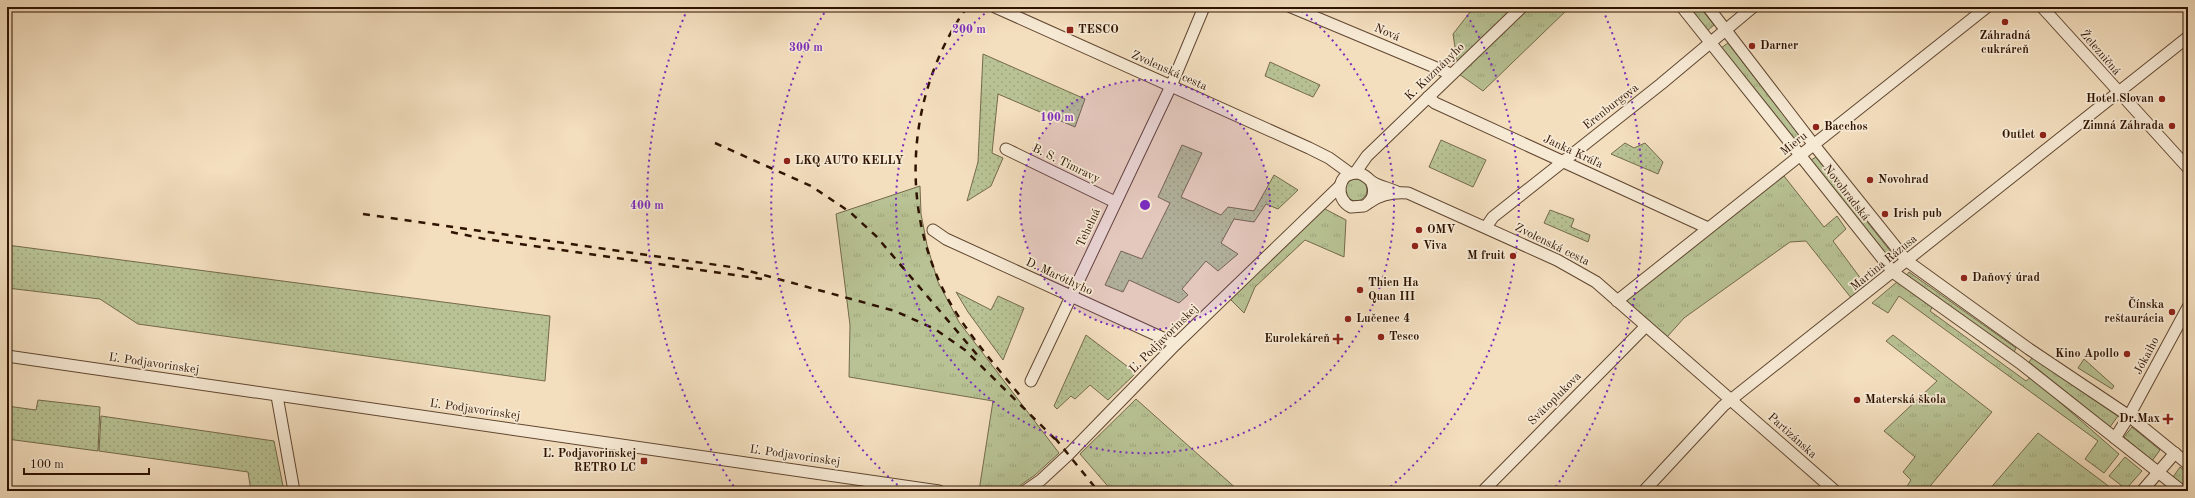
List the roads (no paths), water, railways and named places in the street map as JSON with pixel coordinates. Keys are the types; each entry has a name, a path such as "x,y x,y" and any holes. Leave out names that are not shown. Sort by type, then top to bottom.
{"street":[{"name":"Zvolenská cesta","path":"995,7 1333,160 1353,174 1369,179 1397,192"},
{"path":"1171,86 1204,7"},
{"name":"Nová","path":"1292,7 1451,74"},
{"name":"K. Kuzmányho","path":"1353,174 1367,156 1522,7"},
{"name":"Novohradská","path":"1682,7 1894,272 2020,363 2182,491"},
{"name":"Novohradská","path":"1708,7 1724,30 1814,145 1907,261 2029,349 2129,416 2188,464"},
{"name":"Erenburgova","path":"1486,227 1493,217 1661,84 1753,7"},
{"name":"Mieru","path":"1617,301 1987,7"},
{"name":"Železničná","path":"2042,7 2188,168"},
{"name":"Martina Rázusa","path":"1644,491 1723,406 1894,272 2188,37"},
{"name":"Tehelná","path":"1031,381 1171,86"},
{"name":"Janka Kráľa","path":"1428,97 1435,103 1708,228"},
{"name":"B. S. Timravy","path":"1006,149 1115,202"},
{"path":"1367,156 1369,179 1374,192 1370,202"},
{"name":"K. Kuzmányho","path":"1333,160 1350,163 1367,156"},
{"path":"1320,204 1343,202 1340,194 1341,184 1333,160"},
{"path":"1341,184 1353,174"},
{"name":"Ľ. Podjavorinskej","path":"1025,491 1068,455 1176,344 1341,184"},
{"name":"Zvolenská cesta","path":"1343,202 1356,208 1364,206 1381,196 1397,192 1408,193 1486,227 1579,271 1617,301 1732,399"},
{"name":"D. Maróthyho","path":"933,230 946,239 1176,344"},
{"name":"Jókaiho","path":"2129,416 2188,307"},
{"name":"Svätoplukova","path":"1483,491 1646,326"},
{"path":"2020,363 2029,349"},
{"name":"Ľ. Podjavorinskej","path":"7,356 277,396 590,439 939,491"},
{"path":"277,396 294,491"},
{"name":"Partizánska","path":"1732,399 1835,491"},
{"path":"2115,438 2129,416"},
{"path":"2142,491 2175,453"}],"railway":[{"path":"967,7 947,40 932,76 921,112 916,150 916,189 921,227 932,264 948,299 973,338 1022,398"},
{"path":"715,143 811,186 850,212 876,236 979,357"},
{"path":"363,214 738,268 895,311 935,329 965,350 1058,442"},
{"path":"451,232 485,239 762,279"},
{"path":"1055,438 1098,491"}],"place":[{"name":"Záhradná cukráreň","path":"2005,22"},
{"name":"TESCO","path":"1070,30"},
{"name":"Darner","path":"1752,46"},
{"name":"Hotel Slovan","path":"2162,99"},
{"name":"Zimná Záhrada","path":"2172,126"},
{"name":"Bacchos","path":"1816,127"},
{"name":"Outlet","path":"2043,135"},
{"name":"LKQ AUTO KELLY","path":"787,161"},
{"name":"Novohrad","path":"1870,180"},
{"name":"Irish pub","path":"1885,214"},
{"name":"OMV","path":"1419,230"},
{"name":"Viva","path":"1415,246"},
{"name":"M fruit","path":"1513,256"},
{"name":"Daňový úrad","path":"1964,278"},
{"name":"Thien Ha Quan III","path":"1360,290"},
{"name":"Čínska reštaurácia","path":"2172,312"},
{"name":"Lučenec 4","path":"1348,319"},
{"name":"Tesco","path":"1381,337"},
{"name":"Eurolekáreň","path":"1338,339"},
{"name":"Kino Apollo","path":"2127,354"},
{"name":"Materská škola","path":"1857,400"},
{"name":"Dr.Max","path":"2168,419"},
{"name":"Ľ. Podjavorinskej RETRO LC","path":"644,461"}]}
